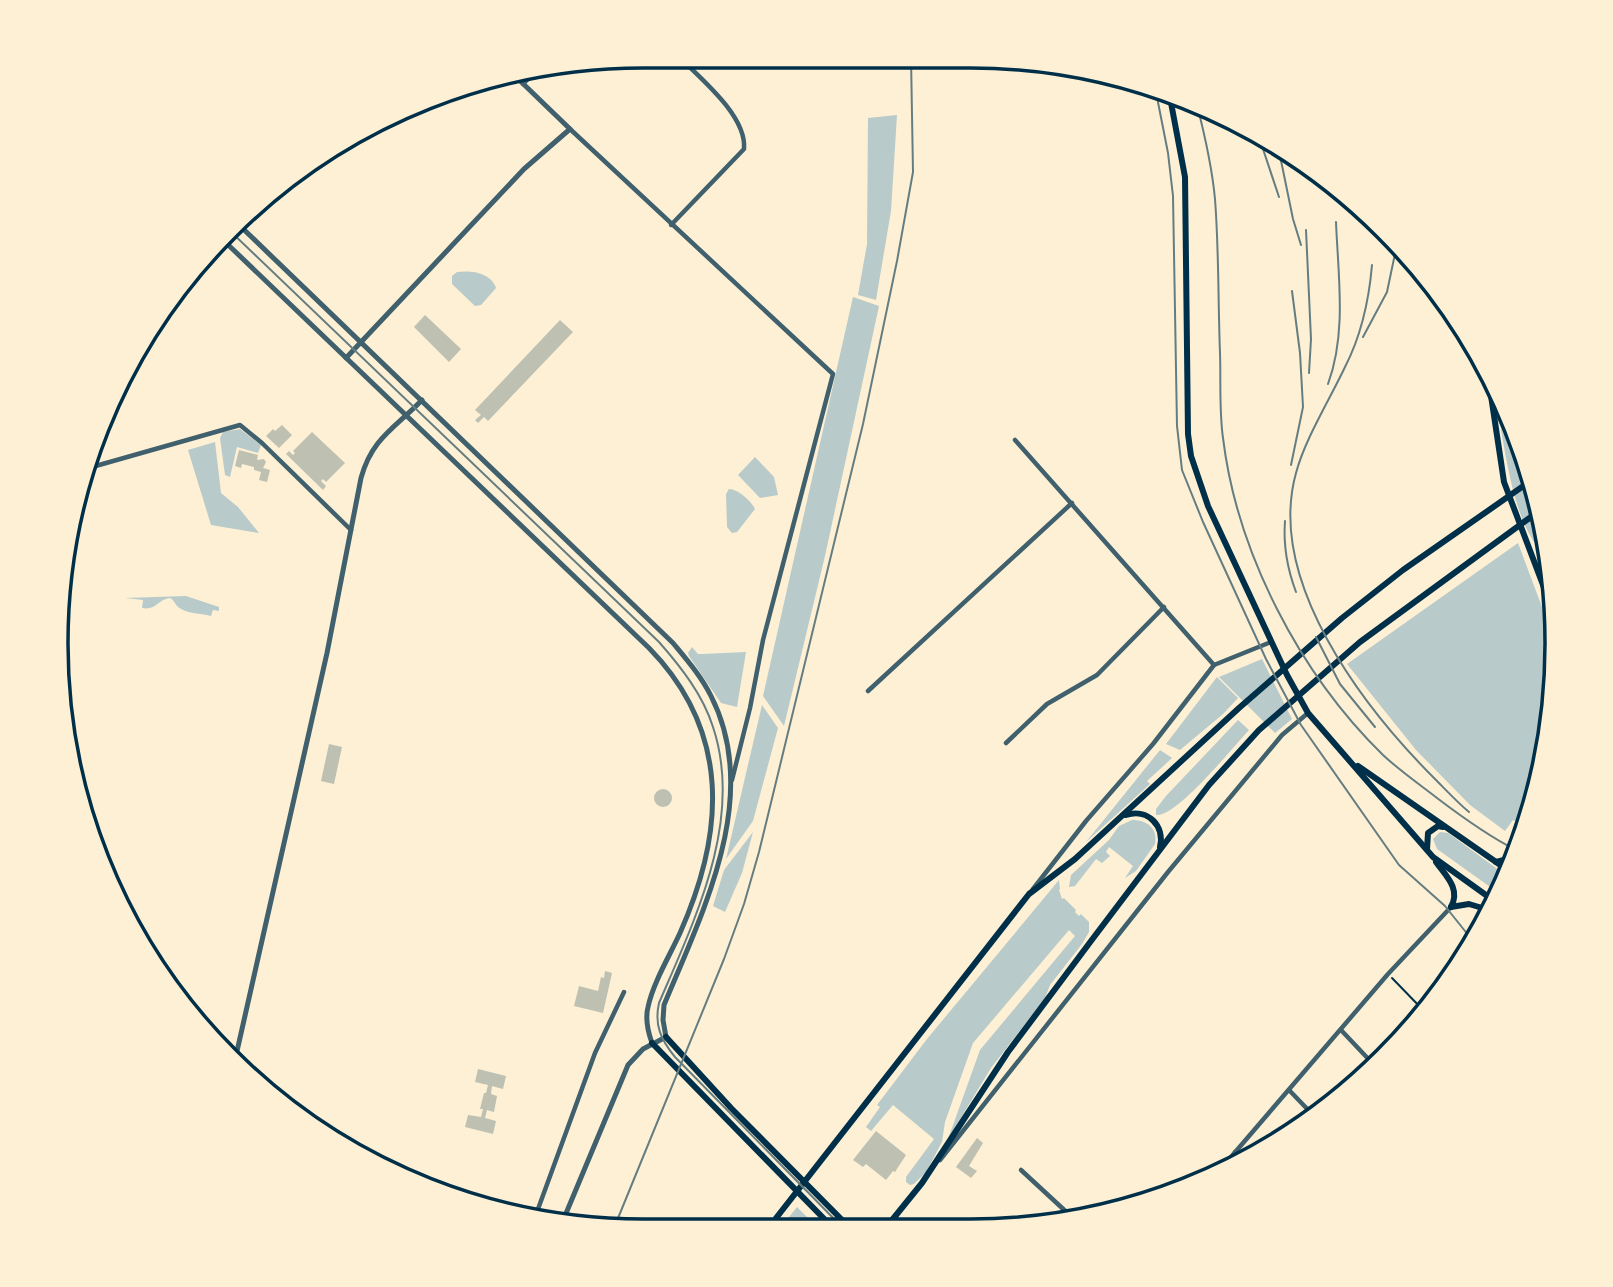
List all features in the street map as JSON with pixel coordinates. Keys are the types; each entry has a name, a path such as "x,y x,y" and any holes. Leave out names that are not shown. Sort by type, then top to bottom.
{"main road":[{"path":"1172,105 1185,177 1188,434 1191,456 1208,506 1271,642 1308,713 1433,857 1454,888 1456,894 1451,907"},
{"path":"1492,405 1504,482 1542,583"},
{"path":"775,1219 1029,894 1075,859 1238,708 1383,586 1522,487"},
{"path":"893,1219 922,1183 1008,1052 1209,785 1259,730 1360,642 1531,517"},
{"path":"1351,761 1500,866"},
{"path":"1124,815 1141,813 1155,821 1161,836 1158,852"},
{"path":"1427,849 1428,833 1438,826 1446,827"},
{"path":"1433,857 1487,895"},
{"path":"1495,862 1502,860"},
{"path":"1451,907 1469,904 1480,907"},
{"path":"666,1037 731,1108 841,1219"},
{"path":"653,1043 824,1219"}],"street":[{"path":"671,225 744,149 742,128 723,103 689,68"},
{"path":"523,84 527,80"},
{"path":"521,82 833,374 763,640 753,696 730,791"},
{"path":"346,358 523,169 570,129"},
{"path":"244,230 673,643 711,696 720,718 729,758 728,823 709,895 664,1005 666,1037 643,1049 628,1065 566,1214"},
{"path":"228,246 666,665 696,713 710,761 713,788 710,830 701,871 682,928 647,1007 647,1030 653,1043"},
{"path":"237,1050 327,653 366,459 374,446 422,400"},
{"path":"97,466 240,425 352,531"},
{"path":"1015,440 1214,665"},
{"path":"868,691 1072,503"},
{"path":"1006,743 1047,704 1097,675 1164,607"},
{"path":"1029,894 1086,821 1153,744 1214,665 1271,642"},
{"path":"922,1183 1168,872 1282,735 1308,713"},
{"path":"1233,1154 1388,974 1451,907"},
{"path":"538,1209 595,1053 624,992"},
{"path":"1341,1030 1368,1058"},
{"path":"1289,1090 1307,1109"},
{"path":"1021,1170 1065,1211"}],"path":[{"path":"1388,974 1417,1004"}],"shaded area":[{"path":"897,115 891,211 876,300 858,295 867,244 868,118"},
{"path":"457,272 485,276 496,288 481,305 475,306 452,284 452,276"},
{"path":"853,297 879,306 825,556 784,726 763,696"},
{"path":"1502,427 1514,459 1536,544 1529,534 1516,500"},
{"path":"240,429 261,445 258,453 237,447 230,477 225,475 220,438 223,432"},
{"path":"215,442 221,493 238,507 259,533 211,525 188,450"},
{"path":"755,457 774,477 778,495 760,498 738,475"},
{"path":"729,489 744,496 755,509 737,532 732,533 727,527 726,494"},
{"path":"1518,543 1544,613 1545,644 1544,681 1534,756 1516,821 1513,820 1505,831 1470,805 1416,750 1347,664"},
{"path":"186,596 219,607 219,611 213,610 211,616 189,612 178,607 170,598 151,608 142,608 143,600 125,598"},
{"path":"692,647 698,654 746,652 737,707 721,703 689,656"},
{"path":"1262,659 1292,719 1275,733 1219,677"},
{"path":"1217,677 1238,698 1180,750 1166,744"},
{"path":"762,705 778,728 753,821 726,859"},
{"path":"1238,720 1249,730 1190,794 1165,813 1156,815 1156,809 1166,796"},
{"path":"1160,750 1172,758 1147,781 1150,784 1086,842"},
{"path":"1132,820 1142,821 1153,829 1155,834 1155,844 1136,871 1125,878 1133,866 1109,847 1106,852 1110,856 1102,863 1096,859 1075,886 1069,887 1071,875 1109,840 1119,826"},
{"path":"753,832 742,873 725,912 713,906 724,870"},
{"path":"1440,832 1448,833 1498,870 1490,887 1437,849 1433,839"},
{"path":"1059,880 1062,899 1089,922 1089,932 1050,985 1045,998 991,1068 948,1139 980,1050 1075,936 1069,930 973,1043 945,1122 942,1142 926,1172 910,1185 906,1182 906,1177 934,1139 893,1105 871,1131 866,1127 880,1107 877,1105 927,1039"},
{"path":"797,1207 809,1219 788,1219"}],"building":[{"path":"425,315 461,349 449,362 414,327"},
{"path":"560,320 573,332 488,421 484,417 478,423 475,420 481,415 475,410"},
{"path":"282,425 292,435 279,448 266,436"},
{"path":"312,432 345,463 326,482 323,479 321,481 326,486 323,490 286,454 289,451 293,455 293,451"},
{"path":"239,450 258,455 257,460 264,459 266,462 263,468 270,470 267,482 259,480 261,472 254,470 254,467 242,464 241,468 235,466"},
{"path":"329,744 342,747 334,784 321,781"},
{"path":"663,789 669,792 672,798 669,804 663,807 657,804 654,798 657,792"},
{"path":"605,971 612,973 603,1013 574,1006 579,986 598,991"},
{"path":"478,1069 506,1076 503,1089 492,1086 491,1094 497,1096 494,1112 487,1110 485,1118 496,1121 493,1134 465,1127 468,1115 481,1117 483,1109 480,1109 488,1085 475,1082"},
{"path":"876,1131 906,1155 886,1180 866,1164 863,1167 853,1160"},
{"path":"977,1138 983,1143 969,1166 977,1171 971,1178 956,1167"}],"tram line":[{"path":"1158,100 1173,196 1177,426 1182,470 1266,659 1301,725 1399,865 1445,906 1467,933"},
{"path":"237,237 659,642 697,693 713,727 721,762 723,798 711,868 687,938 659,1003 657,1018 660,1032 675,1057 834,1219"}],"railway":[{"path":"618,1218 724,959 759,852 863,424 897,261 913,172 911,68"},
{"path":"1200,117 1215,199 1223,438 1230,481 1242,525 1258,567 1277,609 1300,649 1353,723 1383,755 1409,777 1475,826 1508,846"},
{"path":"1263,149 1279,197"},
{"path":"1281,160 1301,245"},
{"path":"1328,384 1338,344 1339,324 1336,222"},
{"path":"1306,230 1311,339 1309,373"},
{"path":"1363,337 1387,292 1394,256"},
{"path":"1372,265 1369,291 1356,343 1312,433 1296,473 1290,514 1295,556 1308,598 1327,640 1351,679 1407,750 1469,812"},
{"path":"1291,465 1303,407 1300,353 1292,291"},
{"path":"1285,521 1286,557 1296,592"},
{"path":"1316,637 1340,684 1375,727"}]}
